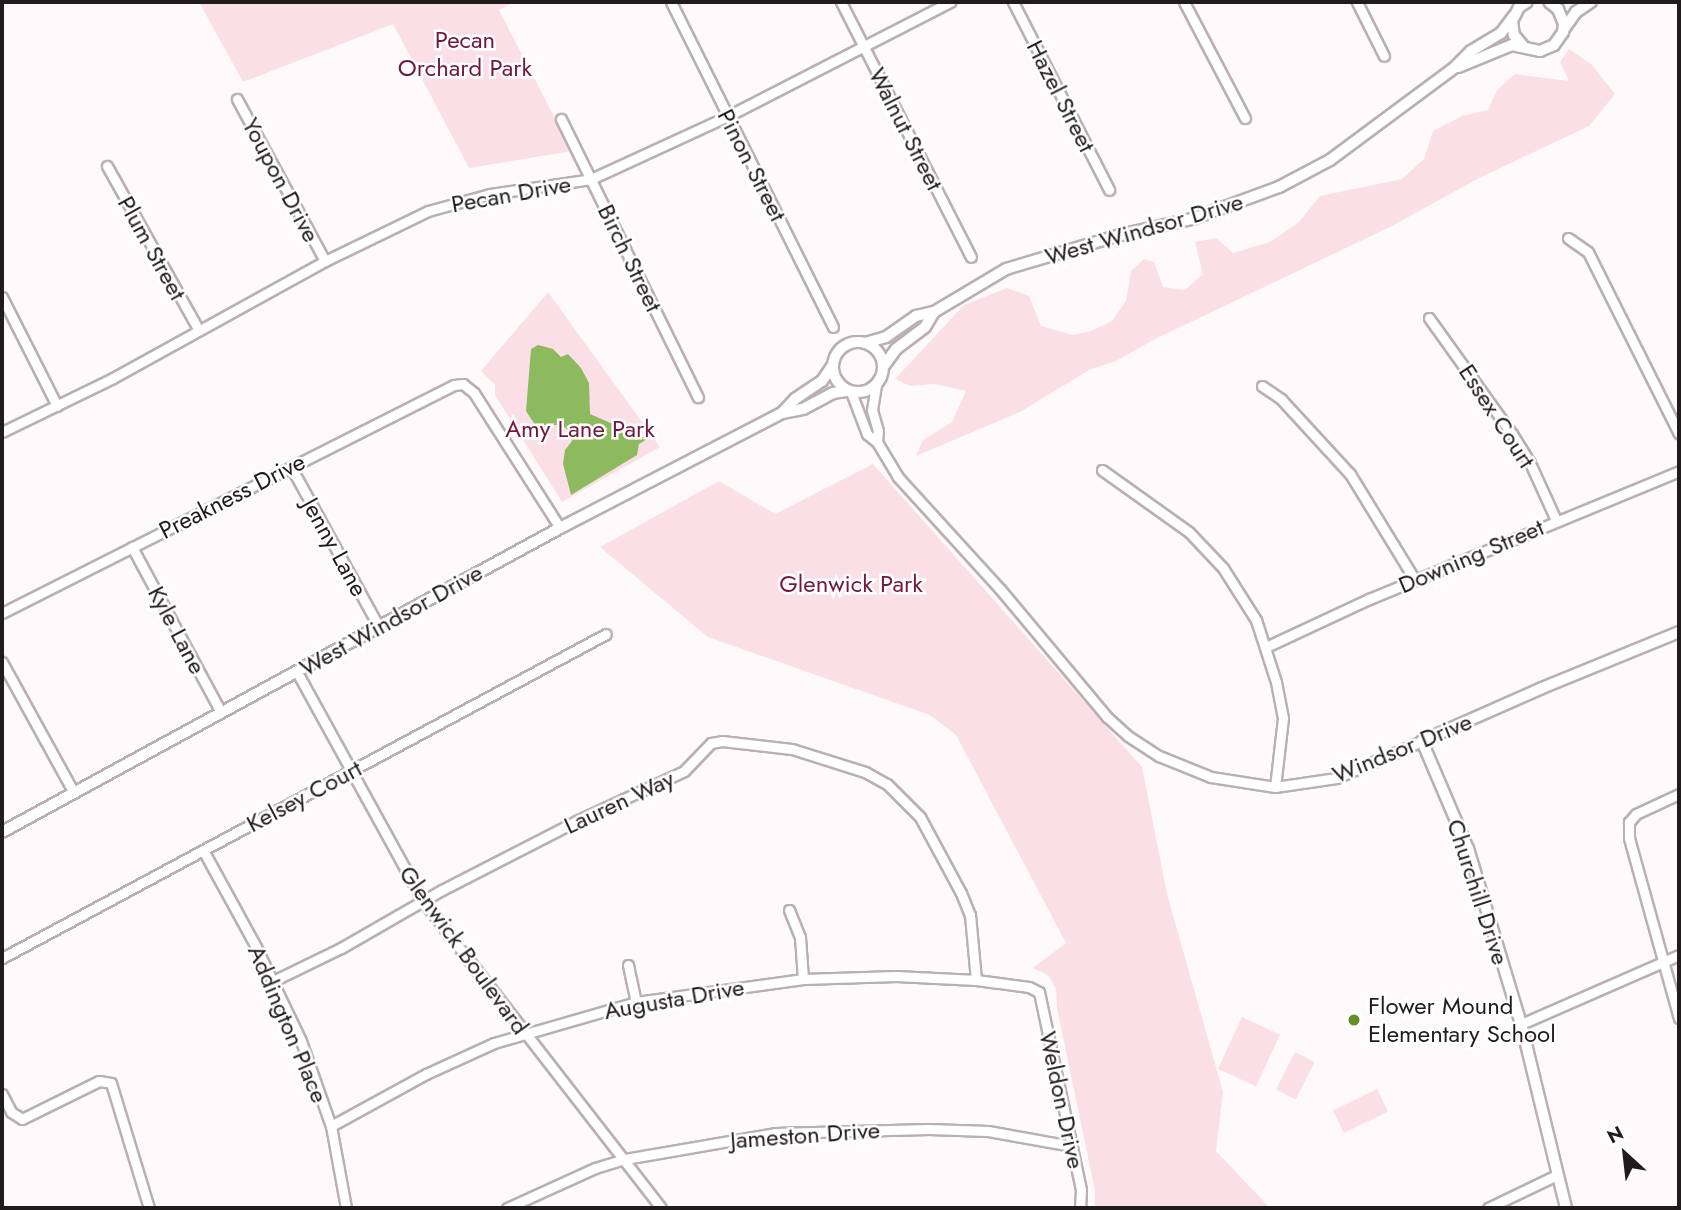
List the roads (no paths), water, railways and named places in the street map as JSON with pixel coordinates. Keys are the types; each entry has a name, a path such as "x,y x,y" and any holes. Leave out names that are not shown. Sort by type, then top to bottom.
{"street":[{"name":"Pinon Street","path":"671,2 833,327"},
{"name":"Walnut Street","path":"841,2 971,257"},
{"name":"Pecan Drive","path":"2,432 325,261 439,207 462,204 489,194 591,180 728,116 950,2"},
{"name":"Hazel Street","path":"1013,2 1109,190"},
{"path":"1184,2 1244,118"},
{"path":"1357,2 1384,56"},
{"path":"1518,2 1514,15 1514,35 1524,47"},
{"name":"West Windsor Drive","path":"782,413 795,399 822,380 843,347 886,337 916,316 934,312 1006,269 1120,235 1192,219 1279,187 1329,160 1454,68 1471,51 1501,33 1527,2"},
{"path":"1551,2 1561,2"},
{"path":"1551,2 1562,16 1563,32"},
{"name":"West Windsor Drive","path":"1454,68 1512,45 1532,50 1547,49 1563,32 1576,12 1591,2"},
{"name":"Youpon Drive","path":"237,99 325,261"},
{"name":"Birch Street","path":"561,119 698,397"},
{"name":"Plum Street","path":"107,166 198,330"},
{"path":"1568,238 1588,252 1679,435"},
{"path":"2,297 57,405"},
{"name":"West Windsor Drive","path":"2,832 560,528 782,413 803,410 833,393 866,391 876,384 883,367 896,349 925,327 934,312"},
{"name":"Essex Court","path":"1429,318 1512,434 1530,463 1556,520"},
{"path":"865,343 879,355 883,367"},
{"path":"832,366 835,378 850,391"},
{"name":"Preakness Drive","path":"2,613 445,389 463,384 474,393 560,528"},
{"name":"Windsor Drive","path":"876,384 872,410 878,431 877,442"},
{"path":"1262,386 1281,399 1350,474 1415,580"},
{"name":"Windsor Drive","path":"850,391 867,433 877,442 898,477 1000,589 1107,717 1128,736 1159,756 1211,777 1275,787 1336,778 1542,688 1679,632"},
{"name":"Jenny Lane","path":"291,467 379,627"},
{"path":"1102,470 1189,532 1223,568 1256,620 1266,647 1283,718 1275,787"},
{"name":"Downing Street","path":"1266,647 1415,580 1679,471"},
{"name":"Kyle Lane","path":"132,547 221,712"},
{"name":"Kelsey Court","path":"2,958 606,634"},
{"path":"2,662 74,793"},
{"name":"Glenwick Boulevard","path":"297,671 349,771 423,901 661,1208"},
{"name":"Churchill Drive","path":"1422,741 1468,849 1521,1024 1566,1208"},
{"name":"Lauren Way","path":"273,981 341,948 423,901 576,821 684,771 710,743 792,749 865,772 887,784 920,817 970,915 976,980"},
{"path":"1679,794 1636,814 1629,822 1629,838 1679,1018"},
{"name":"Addington Place","path":"203,850 273,981 301,1041 331,1126 346,1208"},
{"path":"789,910 800,937 803,979"},
{"path":"1521,1024 1679,955"},
{"path":"628,965 636,1002"},
{"name":"Augusta Drive","path":"331,1126 426,1074 524,1032 636,1002 803,979 896,976 976,980 1029,986 1039,992"},
{"name":"Weldon Drive","path":"1039,992 1081,1190 1080,1208"},
{"path":"2,1094 11,1112 22,1119 99,1082 111,1083 149,1208"},
{"name":"Jameston Drive","path":"507,1208 595,1168 625,1159 775,1133 929,1129 988,1132 1071,1146"},
{"path":"1488,1208 1557,1175"}],"place":[{"name":"Flower Mound Elementary School","path":"1354,1020"}],"park label":[{"name":"Pecan Orchard Park","path":"465,54"},
{"name":"Amy Lane Park","path":"580,429"},
{"name":"Glenwick Park","path":"851,584"}]}
